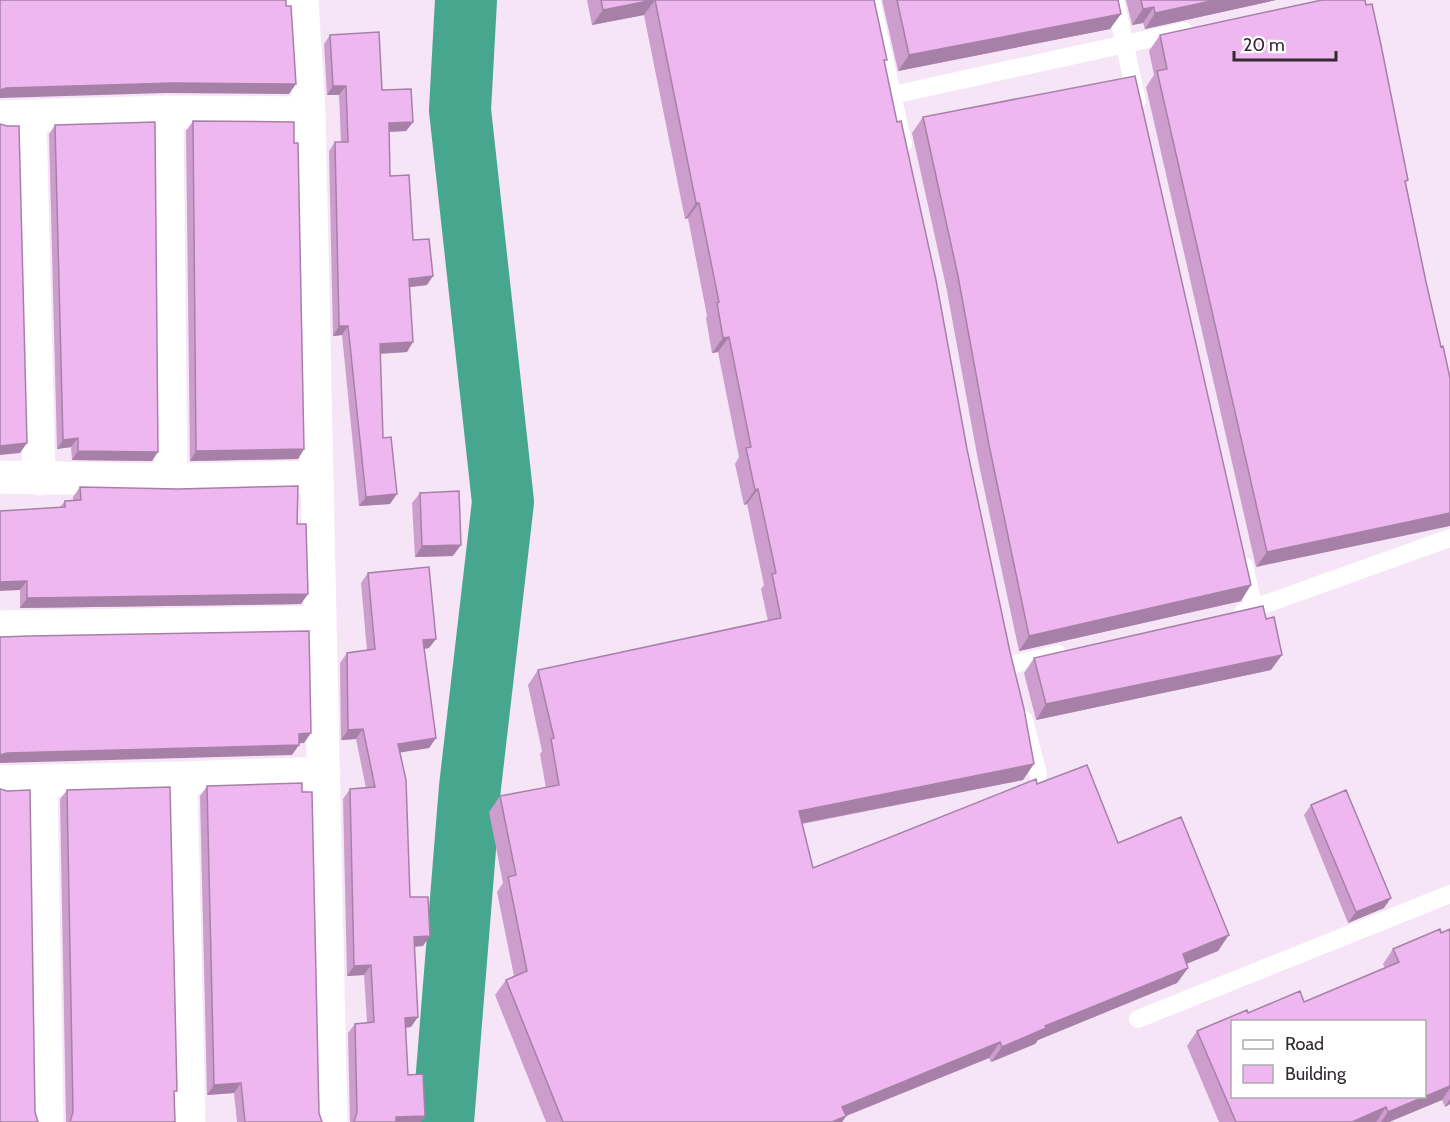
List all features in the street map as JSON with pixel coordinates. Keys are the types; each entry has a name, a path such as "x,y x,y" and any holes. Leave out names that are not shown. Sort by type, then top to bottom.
{"street":[{"path":"302,0 309,113 331,1122"},
{"path":"39,479 15,117 166,112 309,113"},
{"path":"166,112 171,480"},
{"path":"0,477 171,480 316,477"},
{"path":"0,627 320,622"},
{"path":"0,782 324,773"},
{"path":"181,778 189,1122"},
{"path":"41,781 47,1122"}],"lane":[{"path":"871,0 908,165"},
{"path":"1114,0 1140,113"},
{"path":"893,95 1204,27"},
{"path":"1231,615 1254,609 1450,538"},
{"path":"1240,552 1254,609"},
{"path":"1016,687 1009,659 1080,649"},
{"path":"1021,708 1038,774"},
{"path":"1138,1019 1450,894"}],"building":[{"path":"0,0 286,0 286,6 291,6 296,84 173,83 0,90"},
{"path":"601,0 653,0 603,10"},
{"path":"655,0 874,0 897,122 901,121 936,280 967,449 1024,709 1034,764 799,811 813,868 1036,779 1037,784 1087,765 1118,843 1181,817 1229,935 1183,954 1188,968 1045,1026 1046,1028 1002,1047 1000,1042 842,1107 846,1116 832,1122 563,1122 506,980 527,971 508,877 516,875 500,796 559,785 551,739 554,738 538,670 781,618 772,574 776,573 758,489 755,490 746,448 751,447 729,337 723,338 717,303 719,302 699,203 696,203"},
{"path":"897,0 1118,0 1121,14 909,55"},
{"path":"1141,0 1216,0 1155,13 1154,7 1143,9"},
{"path":"1322,0 1365,0 1366,5 1372,4 1426,282 1450,378 1450,513 1267,552 1157,71 1167,69 1160,35"},
{"path":"379,32 382,90 411,89 413,122 389,123 390,176 409,175 413,240 429,239 433,276 409,279 413,342 380,344 383,438 391,437 397,494 366,497 348,326 339,326 335,142 348,142 346,86 333,86 330,35"},
{"path":"1135,76 1251,585 1029,636 989,445 958,276 923,117"},
{"path":"193,121 294,122 294,143 298,143 304,449 196,451"},
{"path":"155,122 158,452 78,451 78,438 63,440 55,125"},
{"path":"0,124 19,126 27,443 0,446"},
{"path":"298,486 297,524 306,524 308,594 27,598 27,581 0,582 0,511 65,507 65,501 81,500 80,487 178,489"},
{"path":"459,491 461,545 422,546 420,493"},
{"path":"429,567 436,639 423,640 436,738 398,744 406,780 410,897 428,897 430,936 414,937 418,1017 405,1018 408,1075 423,1074 425,1116 396,1117 396,1122 354,1122 357,1112 355,1024 374,1022 371,965 354,966 350,789 375,787 363,729 348,730 347,653 375,649 368,573"},
{"path":"1263,606 1266,619 1274,617 1282,655 1046,704 1034,658"},
{"path":"309,631 311,733 299,734 299,745 0,755 0,637"},
{"path":"302,783 302,792 312,792 319,1113 322,1122 245,1122 241,1083 214,1085 207,786"},
{"path":"170,787 177,1091 174,1091 175,1122 70,1122 73,1112 67,790"},
{"path":"0,789 30,790 35,1112 38,1122 0,1122"},
{"path":"1346,790 1391,898 1356,912 1311,805"},
{"path":"1440,929 1441,933 1450,929 1450,1086 1426,1096 1426,1020 1231,1020 1231,1098 1421,1098 1388,1112 1386,1107 1352,1122 1236,1122 1197,1031 1300,991 1304,1002 1399,962 1393,949"}],"waterway":[{"path":"443,1122 470,787 503,502 460,110 466,0"}]}
